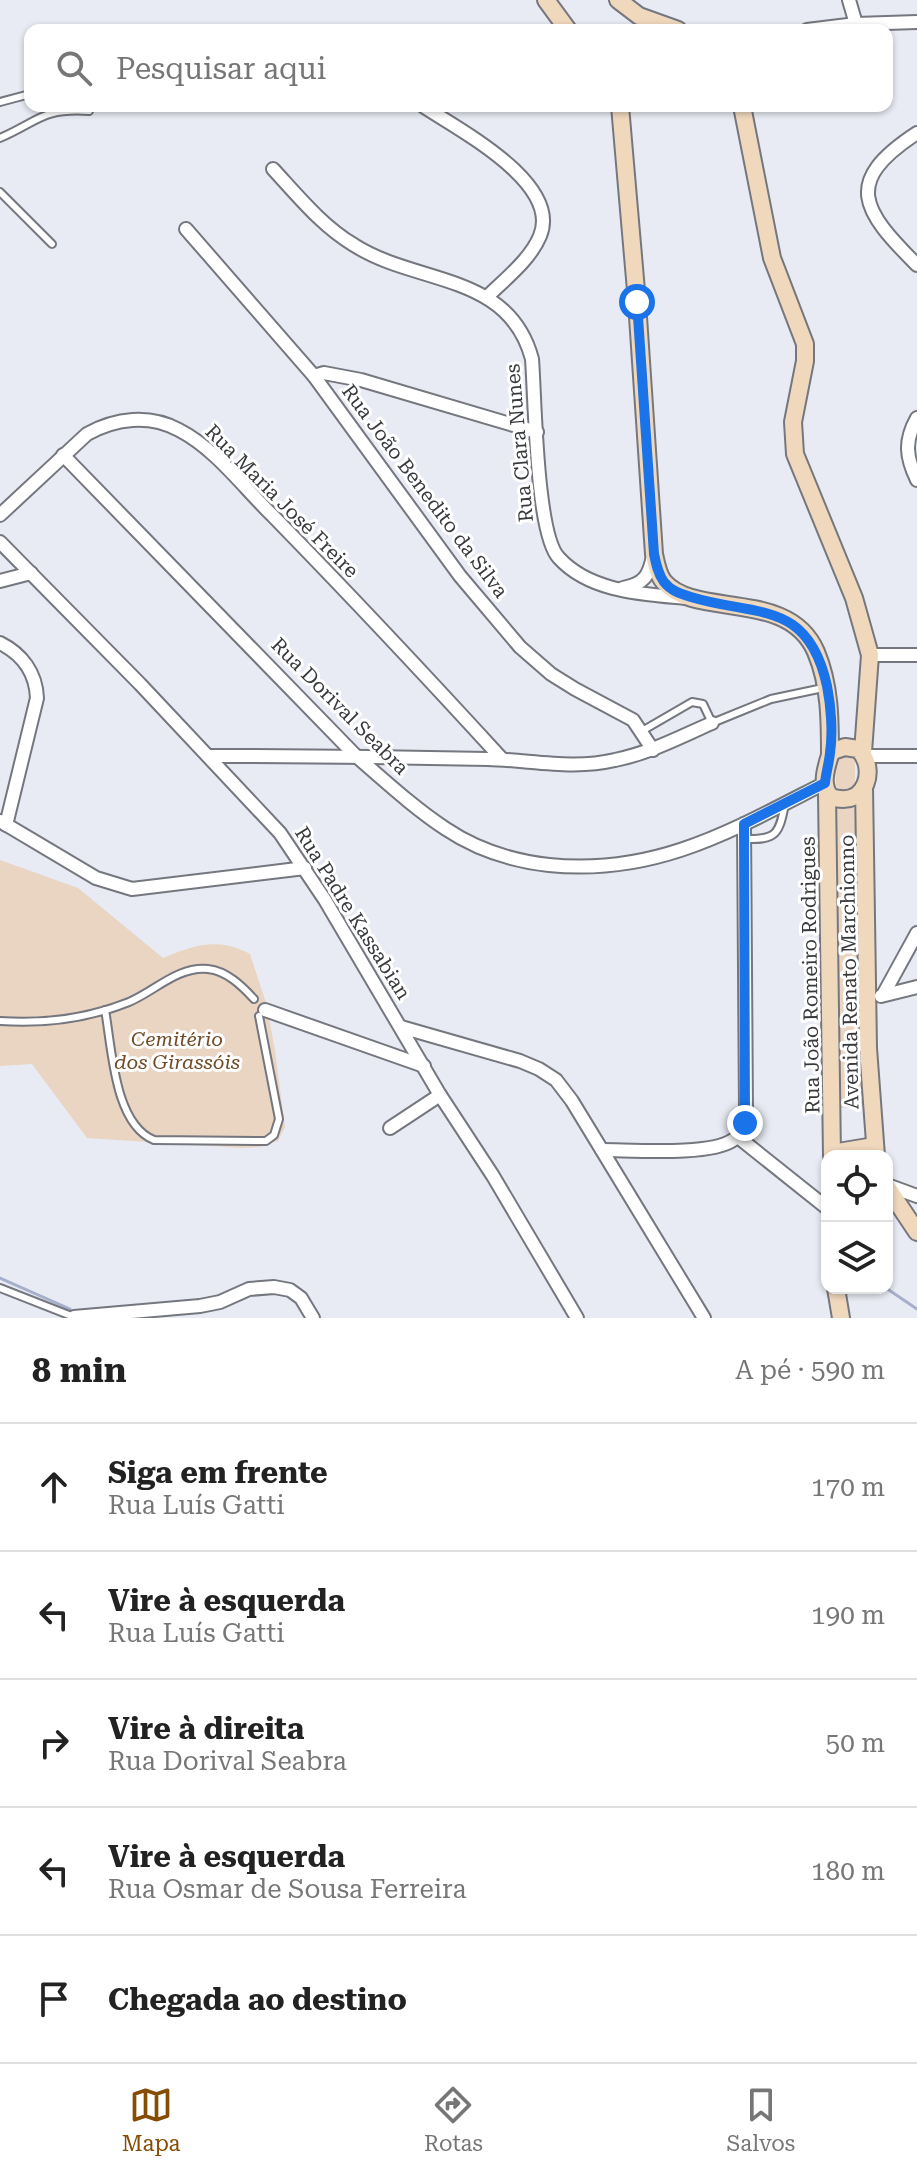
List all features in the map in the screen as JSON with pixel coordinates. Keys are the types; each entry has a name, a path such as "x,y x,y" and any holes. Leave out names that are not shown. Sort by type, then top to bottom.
{"street":[{"path":"546,0 564,24"},
{"path":"618,0 639,16 661,24"},
{"path":"849,0 856,24 917,22"},
{"path":"432,112 499,157 520,175 542,208 544,219 534,247 487,297"},
{"path":"621,112 654,554 658,572 666,585 682,594 755,608 794,625 815,649 827,687 830,755 826,789 836,799 847,800 857,797 864,787 867,769 864,754 870,655 854,598 795,454 793,422 805,361 805,344 772,258 743,112"},
{"path":"917,133 897,146 880,164 871,177 866,196 870,209 893,241 917,265"},
{"name":"Rua Clara Nunes","path":"273,169 321,221 356,247 487,297 517,323 529,349 542,506 553,552 561,561 583,576 616,589 701,600"},
{"name":"Rua João Benedito da Silva","path":"186,229 314,376 460,576 520,647 551,674 625,714 642,731 653,750"},
{"path":"314,376 339,374 537,432"},
{"path":"917,418 910,431 907,448 908,460 917,480"},
{"name":"Rua Maria José Freire","path":"0,515 87,434 119,420 161,423 189,436 296,540 502,759"},
{"name":"Rua Dorival Seabra","path":"63,455 356,756 401,796 448,830 487,851 529,863 574,868 617,866 659,858 707,841 785,804 826,789"},
{"name":"Rua Padre Kassabian","path":"0,542 280,833 305,868 577,1318"},
{"path":"616,589 631,587 644,580 650,572 654,554"},
{"path":"0,581 31,573"},
{"path":"0,643 17,654 31,670 37,698 3,823 96,878 132,889 305,868"},
{"path":"870,655 917,655"},
{"path":"208,756 502,759 587,765 653,750 712,723"},
{"path":"830,755 845,747 864,754 917,756"},
{"name":"Avenida Renato Marchionno","path":"864,787 876,998 875,1150"},
{"name":"Rua João Romeiro Rodrigues","path":"826,789 832,1150"},
{"path":"602,1150 685,1151 725,1145 738,1137 745,1123 744,824"},
{"path":"876,998 917,933"},
{"path":"876,998 917,987"},
{"path":"262,1013 424,1066"},
{"path":"401,1027 520,1061 556,1080 704,1318"},
{"path":"390,1128 440,1095"},
{"path":"738,1137 821,1203"},
{"path":"893,1188 917,1196"},
{"path":"893,1195 917,1232"},
{"path":"74,1317 200,1306 220,1302 249,1289 274,1287 290,1290 301,1298 313,1318"},
{"path":"837,1294 841,1318"}],"lane":[{"path":"0,102 24,96"},
{"path":"0,138 49,112"},
{"path":"0,192 52,244"},
{"path":"642,731 692,702 703,704 712,723 771,699 827,687"},
{"path":"744,839 766,840 775,834 781,824 785,804"},
{"path":"0,1021 58,1020 105,1010 130,1001 181,972 209,969 239,982 254,999"},
{"path":"105,1010 123,1106 133,1125 154,1140 266,1141 274,1135 279,1119 262,1013"},
{"path":"0,1288 74,1317"}],"green space":[{"path":"847,754 855,759 855,791 846,794 836,786 835,757"},
{"path":"835,808 864,808 867,1107 838,1108"},
{"name":"Cemitério dos Girassóis","path":"0,860 78,888 163,958 217,944 250,954 266,1003 275,1050 285,1127 278,1141 260,1147 242,1148 87,1138 32,1064 0,1066"}],"waterway":[{"path":"0,1278 70,1309"},
{"path":"893,1293 917,1309"}],"route":[{"path":"637,302 654,554 658,572 666,585 682,594 755,608 794,625 815,649 827,687 830,755 825,783 744,824 745,1123"}]}
